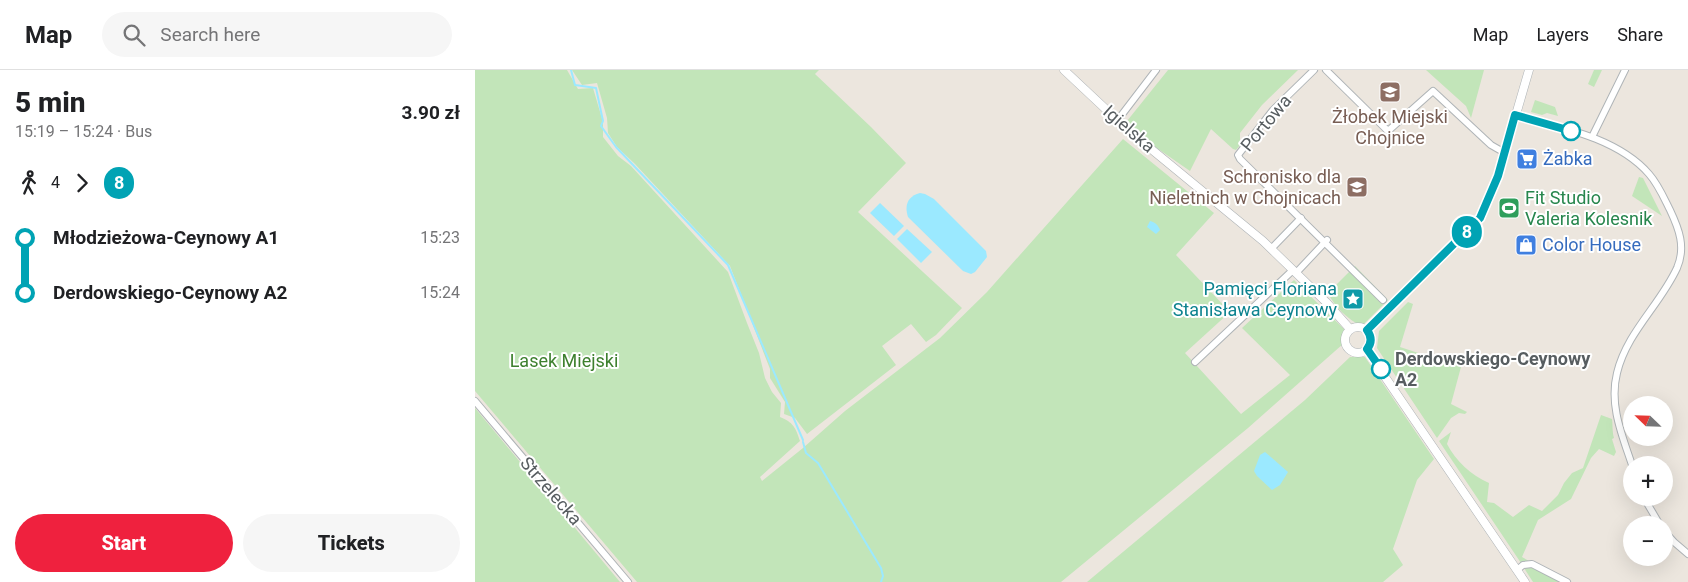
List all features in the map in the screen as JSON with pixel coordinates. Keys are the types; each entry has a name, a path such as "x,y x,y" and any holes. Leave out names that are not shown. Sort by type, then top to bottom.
{"street":[{"name":"Igielska","path":"1063,70 1117,121 1271,248 1326,302 1350,329"},
{"path":"1117,121 1156,70"},
{"name":"Portowa","path":"1314,70 1273,110 1238,155 1301,218 1327,241 1383,300"},
{"path":"1326,70 1388,131 1433,91 1491,145 1505,153"},
{"path":"1367,330 1480,218 1498,176 1529,70"},
{"path":"1592,138 1625,70"},
{"path":"1515,115 1592,138 1619,149 1649,174 1676,223 1681,241 1681,254 1675,272 1628,344 1617,373 1615,410 1620,431 1630,456"},
{"path":"1271,248 1301,218"},
{"path":"1195,362 1327,241"},
{"path":"1361,327 1367,330 1371,338 1367,349 1359,352 1349,349 1345,340 1350,329 1361,327"},
{"path":"1367,349 1525,582"},
{"name":"Strzelecka","path":"475,401 628,582"},
{"path":"1673,541 1688,554"},
{"path":"1517,570 1523,565 1532,564 1567,582"}],"green space":[{"path":"475,70 567,70 578,89 593,88 603,122 603,137 618,156 631,166 728,272 759,353 765,378 772,392 781,403 780,417 793,426 800,441 760,477 762,481 845,411 940,338 987,292 1123,139 1214,213 1176,255 1230,312 1185,353 1241,414 1290,375 1242,328 1294,280 1344,329 1343,344 1248,428 1061,582 637,582 475,391"},
{"path":"572,70 819,70 815,74 906,163 858,212 962,308 936,335 926,342 911,324 882,346 896,365 807,434 795,418 784,414 785,402 770,378 770,369 730,266 617,147 608,133 607,118 597,83 582,85"},
{"path":"1168,70 1298,70 1262,105 1240,133 1240,145 1236,150 1211,129 1190,171 1151,144 1127,121"},
{"path":"1426,70 1484,70 1471,118 1466,106"},
{"path":"1594,70 1602,70 1594,87 1588,84"},
{"path":"1535,100 1555,107 1558,116 1531,112"},
{"path":"1639,177 1643,178 1662,216 1632,196"},
{"path":"1355,266 1388,300 1362,326 1342,312 1328,293"},
{"path":"1408,302 1413,304 1400,347 1461,367 1451,404 1467,412 1465,414 1459,413 1451,418 1437,438 1377,348 1379,331"},
{"path":"1350,357 1365,357 1434,459 1417,480 1393,549 1403,565 1383,582 1087,582 1305,400"},
{"name":"Lasek Miejski","path":"475,408 620,582 475,582"},
{"path":"1601,415 1612,419 1614,438 1612,439 1616,452 1614,456 1599,449 1591,458 1571,499 1538,520 1522,557 1529,561 1521,563 1439,441 1451,432 1447,444 1459,462 1470,472 1489,483 1487,502 1494,503 1513,517 1529,505 1542,511 1558,495 1572,473 1583,468"},
{"path":"1530,566 1559,582 1533,582 1524,568"}],"water":[{"path":"920,193 934,199 986,251 987,257 975,272 971,274 963,271 908,217 906,209 908,202 913,196"},
{"path":"880,203 904,226 894,236 870,213"},
{"path":"1150,221 1155,223 1160,230 1156,234 1147,227"},
{"path":"907,229 932,252 921,263 897,239"},
{"path":"1265,452 1288,472 1280,485 1272,490 1254,471 1260,455"}],"waterway":[{"path":"571,70 575,85 596,88 603,121 601,126 616,147 728,265 803,440"},
{"path":"803,442 806,453 818,463 881,568 883,576 881,582"}],"bus line":[{"name":"8","path":"1381,369 1367,349 1371,338 1367,330 1480,218 1498,176 1515,115 1571,131"}],"place":[{"name":"Żłobek Miejski Chojnice","path":"1390,92"},
{"name":"Żabka","path":"1527,159"},
{"name":"Schronisko dla Nieletnich w Chojnicach","path":"1357,187"},
{"name":"Fit Studio Valeria Kolesnik","path":"1509,208"},
{"name":"Color House","path":"1526,245"},
{"name":"Pamięci Floriana Stanisława Ceynowy","path":"1353,299"},
{"name":"Derdowskiego-Ceynowy A2","path":"1381,369"}]}
